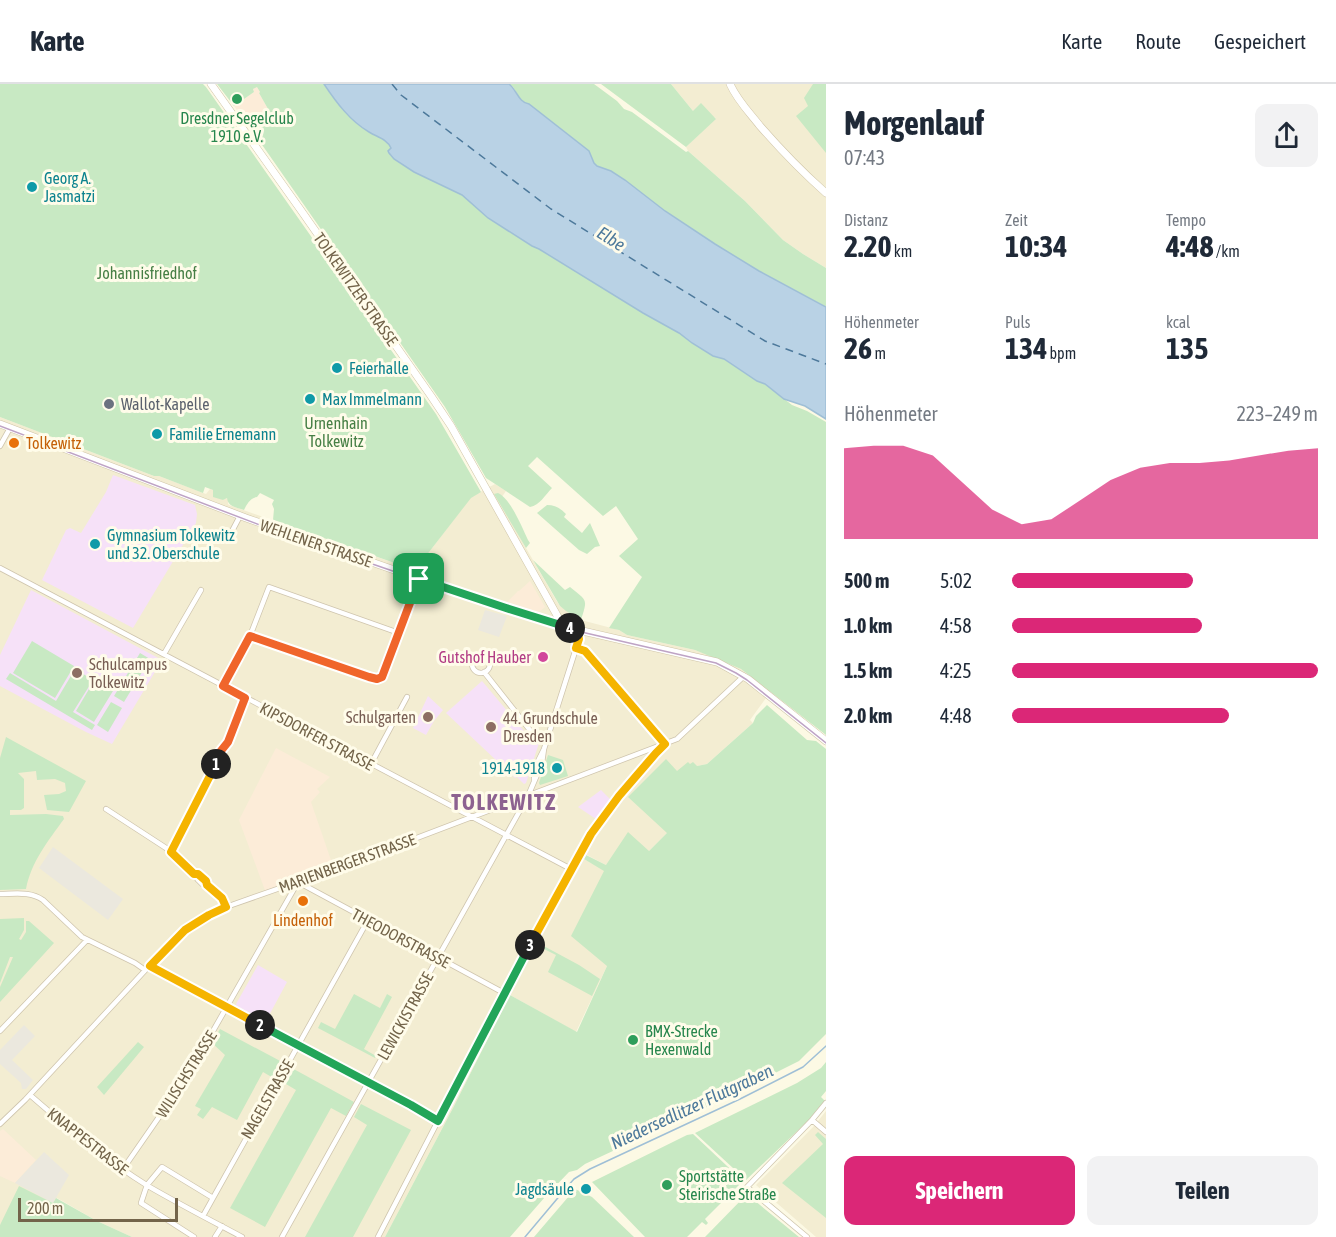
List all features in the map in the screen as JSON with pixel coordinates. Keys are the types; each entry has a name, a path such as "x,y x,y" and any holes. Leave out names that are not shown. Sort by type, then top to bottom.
{"main road":[{"name":"TOLKEWITZER STRASSE","path":"211,84 451,426 563,626"},
{"path":"730,84 737,98 777,146 826,193"},
{"name":"WEHLENER STRASSE","path":"0,424 240,516 419,579 563,626 723,665 744,676 826,741"}],"street":[{"path":"0,446 10,428"},
{"path":"231,533 240,516"},
{"name":"KIPSDORFER STRASSE","path":"0,568 571,869"},
{"path":"250,636 377,679 385,674 419,579"},
{"path":"223,686 250,636 269,587 399,633"},
{"path":"164,654 201,590"},
{"path":"378,1237 504,993 588,838 619,796 665,744 585,651 576,648 579,639 574,629"},
{"name":"LEWICKISTRASSE","path":"282,1237 528,796 542,763 544,749 576,648"},
{"path":"484,672 533,734 547,740"},
{"name":"MARIENBERGER STRASSE","path":"0,1125 185,930 209,915 677,739 744,676"},
{"path":"371,764 407,697"},
{"path":"171,852 217,763 224,758 223,749 228,742 245,698"},
{"path":"106,809 130,823 171,852 194,874 198,874 222,898 226,907"},
{"name":"THEODORSTRASSE","path":"298,882 504,993"},
{"name":"WILISCHSTRASSE","path":"123,1169 174,1094 227,1008 298,882"},
{"path":"0,894 30,893 38,896 76,932 87,939 227,1008 438,1121"},
{"name":"NAGELSTRASSE","path":"203,1216 368,920"},
{"path":"1,1029 87,939"},
{"name":"KNAPPESTRASSE","path":"30,1095 82,1139 123,1169 147,1185 242,1237"},
{"path":"807,1237 747,1186 826,1103"},
{"path":"812,1120 826,1132"},
{"path":"194,1237 141,1203 147,1185 162,1167 213,1198"},
{"path":"215,1237 222,1226"}],"shaded area":[{"path":"671,84 727,84 775,148 826,196 826,268 783,240 745,201 688,151 686,147 716,118 693,111"},
{"path":"732,84 826,84 826,190 791,158 740,98"},
{"path":"257,86 272,116 251,129 234,106 254,92 253,89"},
{"path":"0,417 206,494 210,489 213,490 223,500 228,499 229,505 420,572 426,556 471,497 495,484 506,491 499,501 560,606 581,620 619,630 627,635 712,656 741,669 771,691 750,720 753,723 707,764 697,766 702,799 649,851 606,865 587,855 584,859 604,870 607,966 576,1032 510,995 385,1237 132,1237 97,1221 57,1198 0,1225"},
{"name":"Schulcampus Tolkewitz","path":"113,475 195,505 197,514 196,523 133,628 42,580 66,530 70,528 81,533 106,492"},
{"path":"530,581 545,607 539,612 507,602"},
{"name":"Schulcampus Tolkewitz","path":"31,590 162,660 112,744 0,686 0,655"},
{"path":"485,610 507,616 499,637 478,630"},
{"name":"44. Grundschule Dresden","path":"482,681 529,737 539,743 524,784 446,713"},
{"name":"Schulgarten","path":"428,696 443,710 426,735 413,728"},
{"path":"276,748 330,777 317,789 320,792 311,802 334,869 266,893 239,820"},
{"path":"601,790 611,800 596,819 578,807"},
{"path":"53,847 123,899 108,920 39,868"},
{"path":"258,965 287,982 266,1021 236,1004"},
{"path":"24,1025 35,1036 12,1060 33,1080 26,1089 22,1089 21,1083 0,1064 0,1050"},
{"path":"826,1111 826,1237 816,1237 756,1185"},
{"path":"3,1129 36,1160 15,1183 0,1176 0,1131"},
{"path":"44,1152 69,1175 53,1203 15,1183"}],"green space":[{"name":"Johannisfriedhof","path":"0,84 203,84 206,87 436,414 481,492 471,498 426,556 420,572 273,520 274,500 260,493 249,502 244,510 231,505 227,498 223,500 213,497 213,490 205,487 203,493 0,417"},
{"path":"217,84 324,84 350,117 387,142 391,148 388,151 394,159 414,172 462,195 488,218 530,245 679,333 713,356 724,359 765,384 792,405 826,422 826,735 741,669 695,650 627,635 609,628 642,577 619,556 638,539 616,506 603,516 537,457 528,466 552,488 534,506 530,507 486,478 445,407 251,129 272,116 257,87 253,89 254,92 234,106"},
{"path":"509,84 594,84 624,109 632,112 686,152 688,151 745,201 783,240 826,268 826,307 715,244 665,211 625,180 597,166 589,151 521,100"},
{"path":"601,84 671,84 693,111 701,103 716,119 686,147"},
{"path":"813,84 826,84 826,153 796,116 808,106 804,98"},
{"path":"498,493 507,501 519,521 530,543 526,548 494,494"},
{"path":"547,505 562,510 566,514 564,517 582,533 590,523 600,546 587,554 579,550 537,513"},
{"path":"533,560 565,590 570,587 583,598 585,608 581,620 560,606"},
{"path":"32,641 74,666 55,698 13,673"},
{"path":"140,653 150,659 124,702 114,696"},
{"path":"75,669 93,680 73,712 95,725 92,730 6,679 10,673 56,701"},
{"path":"95,679 113,691 94,722 76,711"},
{"path":"111,702 122,708 108,732 97,725"},
{"path":"767,705 807,740 816,741 826,749 826,1034 799,1061 569,1172 510,1237 385,1237 510,995 577,1032 607,966 571,936 604,871 584,859 586,855 606,865 628,832 649,851 667,833 628,797 666,759 677,771 688,762 690,764 693,762 697,766 707,764 753,723 756,716"},
{"path":"6,737 86,781 69,812 47,810 44,795 66,791 65,783 55,779 37,780 36,771 18,773 24,779 24,808 10,810 10,815 46,814 63,816 64,819 36,861 26,889 0,890 0,758"},
{"path":"548,755 563,760 568,776 540,785 539,783"},
{"path":"24,918 24,930 19,939 21,940 26,932 26,921 29,921 54,943 0,1002 0,987 13,957 10,957 0,983 0,919"},
{"path":"540,944 600,979 592,996 548,972 556,955 538,946"},
{"path":"354,994 380,1008 387,994 392,997 364,1049 376,1056 375,1058 318,1028 321,1022 335,1029"},
{"path":"220,1029 284,1063 275,1079 263,1072 237,1120 212,1107 203,1119 197,1115 201,1109 195,1106 225,1055 212,1043"},
{"path":"138,1042 144,1047 104,1095 97,1087"},
{"path":"826,1062 826,1091 821,1097 825,1101 812,1117 746,1180 695,1133 797,1083 821,1068"},
{"path":"290,1067 354,1102 346,1116 331,1108 265,1227 230,1208 296,1090 281,1081"},
{"path":"361,1104 411,1130 353,1237 305,1237 367,1125 354,1117"},
{"path":"818,1132 826,1139 826,1218 782,1183 823,1144 815,1135"},
{"name":"Sportstätte Steirische Straße","path":"693,1134 743,1181 705,1219 708,1223 706,1225 702,1222 687,1237 645,1237 592,1182"},
{"path":"19,1186 53,1203 56,1198 132,1237 0,1237 0,1225"},
{"path":"575,1189 592,1197 634,1237 534,1237"},
{"name":"Sportstätte Steirische Straße","path":"747,1194 749,1196 799,1237 705,1237"}],"water":[{"name":"Elbe","path":"324,84 509,84 512,86 522,101 589,151 597,166 625,180 665,211 715,244 826,307 826,419 805,406 784,399 765,384 724,359 713,356 679,333 532,246 488,218 462,195 414,172 394,159 388,151 391,148 387,142 350,117"}],"waterway":[{"name":"Niedersedlitzer Flutgraben","path":"566,1188 574,1179 590,1169 803,1067 826,1046"},
{"name":"Niedersedlitzer Flutgraben","path":"525,1237 562,1193"}],"ferry route":[{"path":"392,84 401,95 551,209 765,341 826,364"}],"tram line":[{"path":"0,426 265,527 503,609 577,631 716,663 747,680 826,743"}],"place":[{"name":"Dresdner Segelclub 1910 e.V.","path":"237,99"},
{"name":"Georg A. Jasmatzi","path":"32,187"},
{"name":"Feierhalle","path":"337,368"},
{"name":"Max Immelmann","path":"310,399"},
{"name":"Wallot-Kapelle","path":"109,404"},
{"name":"Familie Ernemann","path":"157,434"},
{"name":"Tolkewitz","path":"14,443"},
{"name":"Gymnasium Tolkewitz und 32. Oberschule","path":"95,544"},
{"name":"Gutshof Hauber","path":"543,657"},
{"name":"Schulcampus Tolkewitz","path":"77,673"},
{"name":"Schulgarten","path":"428,717"},
{"name":"44. Grundschule Dresden","path":"491,727"},
{"name":"1914-1918","path":"557,768"},
{"name":"Lindenhof","path":"303,901"},
{"name":"BMX-Strecke Hexenwald","path":"633,1040"},
{"name":"Sportstätte Steirische Straße","path":"667,1185"},
{"name":"Jagdsäule","path":"586,1189"}],"district":[{"name":"TOLKEWITZ","path":"504,802"}],"route":[{"path":"419,579 577,631 579,639 576,648 585,651 665,744 605,813 588,838 438,1121 150,966 185,930 226,907 222,898 207,885 206,881 198,874 194,874 171,852 217,763 215,761 218,752 228,742 245,698 223,686 250,636 377,679 385,674 419,579"}],"park label":[{"name":"Urnenhain Tolkewitz","path":"336,432"}]}
